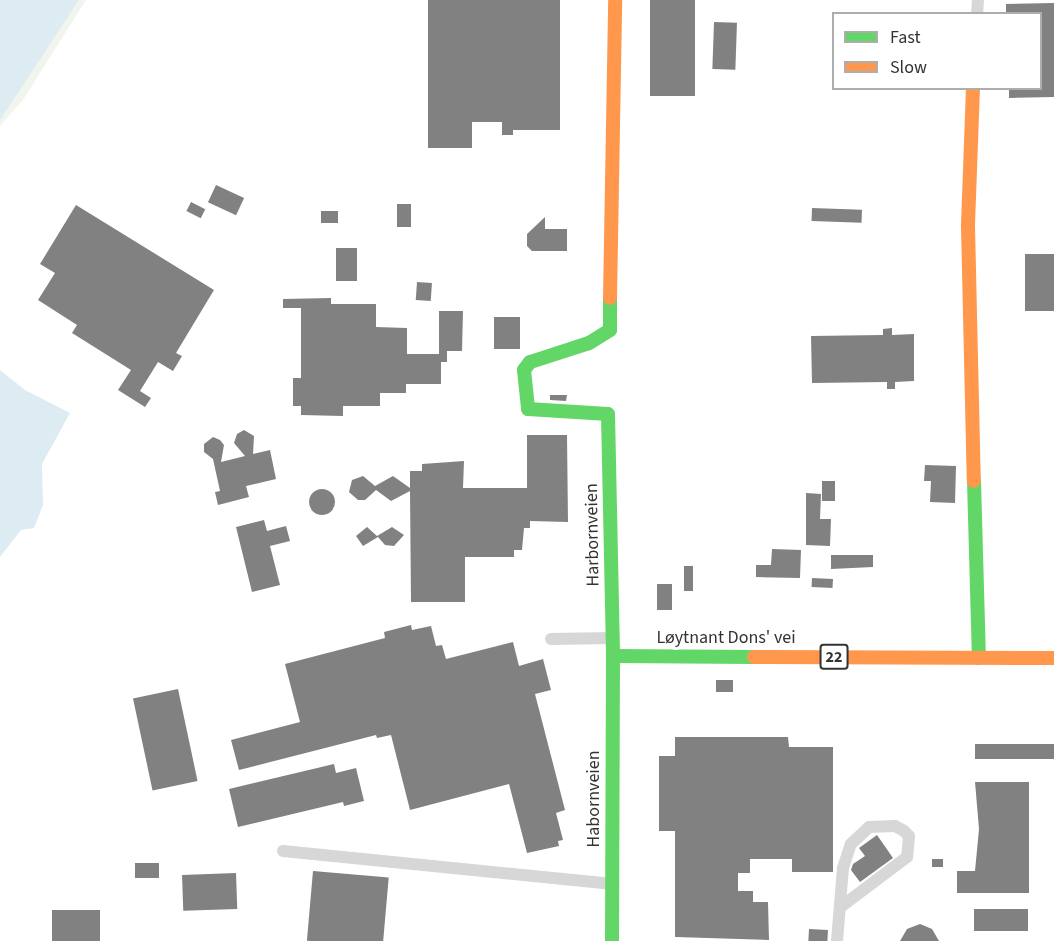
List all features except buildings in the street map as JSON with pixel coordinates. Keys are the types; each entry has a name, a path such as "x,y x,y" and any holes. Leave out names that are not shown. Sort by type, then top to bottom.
{"main road":[{"name":"Harbornveien","path":"614,656 608,414 528,410 524,370 530,362 589,343 610,330 615,0"},
{"path":"973,90 968,226 979,658"},
{"name":"Løytnant Dons' vei","path":"614,656 1054,658"},
{"name":"Habornveien","path":"612,941 614,656"}],"street":[{"path":"550,639 613,638"},
{"path":"837,941 845,861 861,831 884,825 904,831 909,836 907,857 842,906"},
{"path":"283,851 612,884"}],"shaded area":[{"path":"0,0 86,0 23,100 0,126"},
{"path":"0,0 79,0 0,120"},
{"path":"0,370 25,390 70,413 42,464 43,505 34,528 21,530 0,557"}],"traffic: fast":[{"path":"610,298 610,330 589,343 530,362 524,370 528,409 608,414 613,656"},
{"path":"974,481 979,658"},
{"path":"612,941 613,656 754,657"}],"traffic: slow":[{"path":"610,298 615,0"},
{"path":"973,90 968,226 974,481"},
{"path":"754,657 1054,658"}]}
